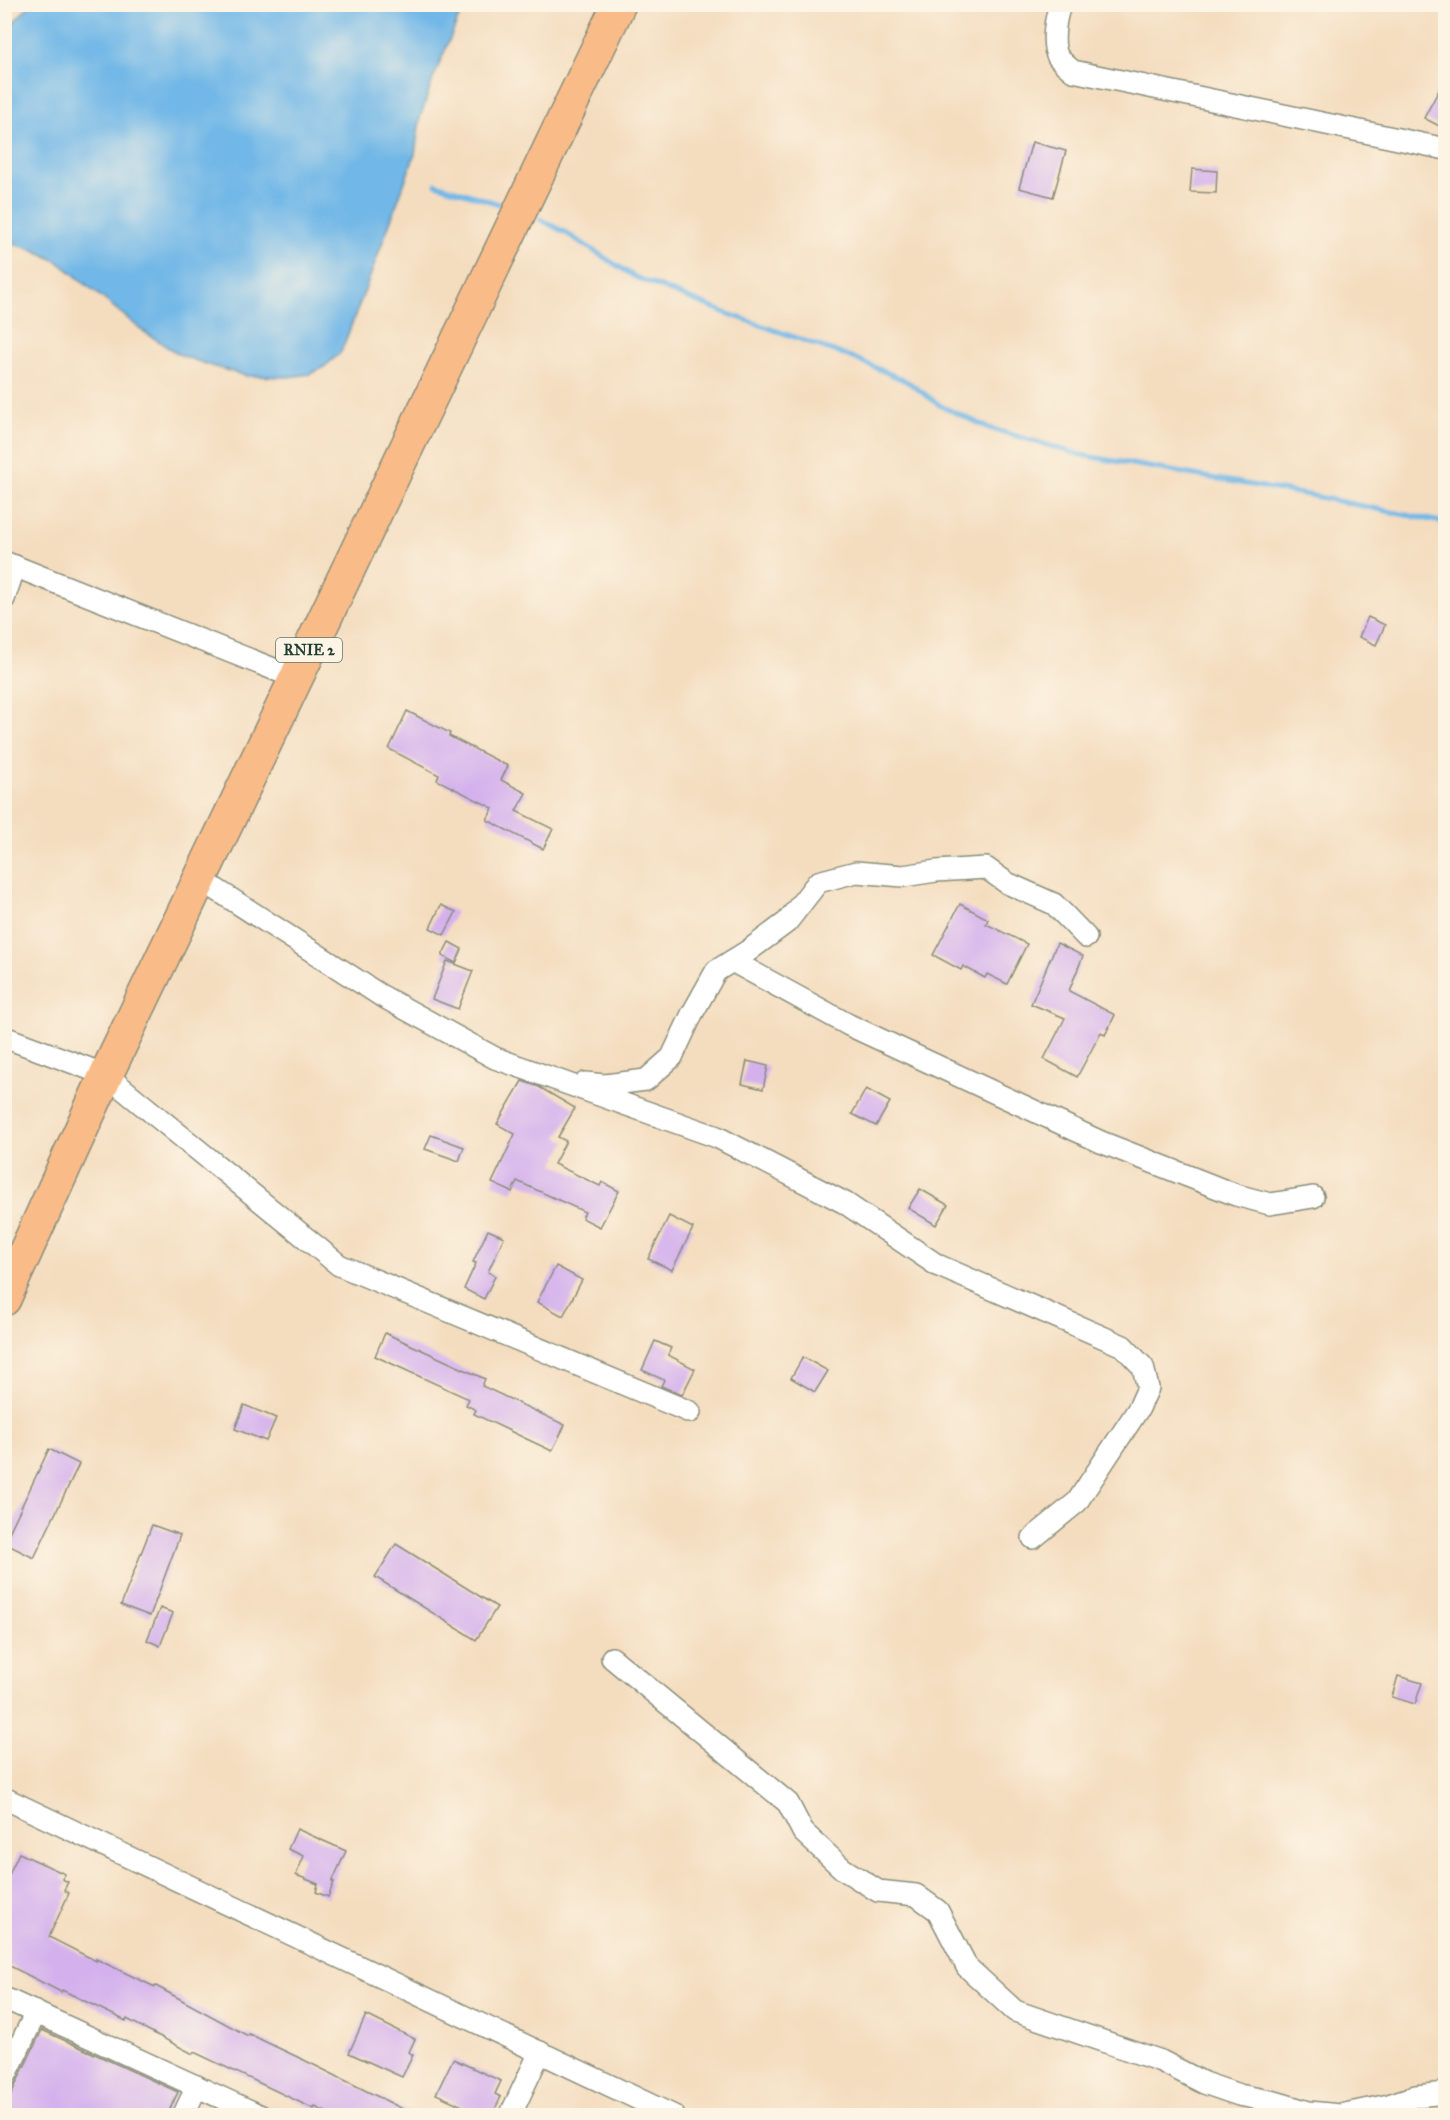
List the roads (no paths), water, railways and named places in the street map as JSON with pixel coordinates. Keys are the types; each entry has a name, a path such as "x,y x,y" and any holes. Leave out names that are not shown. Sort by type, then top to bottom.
{"main road":[{"name":"RNIE 2","path":"6,1290 106,1075 619,4"}],"street":[{"path":"1061,4 1056,13 1054,32 1057,56 1073,71 1446,149"},
{"path":"4,598 10,564 296,678"},
{"path":"563,1081 605,1084 646,1080 672,1057 716,971 787,922 818,882 856,872 903,876 936,871 986,868 1007,883 1054,904 1086,937"},
{"path":"200,879 380,995 495,1058 717,1137 845,1203 937,1265 1123,1346 1143,1367 1148,1388 1139,1408 1077,1502 1033,1538"},
{"path":"732,961 849,1024 1101,1142 1236,1195 1270,1204 1313,1197"},
{"path":"4,1037 106,1075 339,1264 690,1412"},
{"path":"612,1658 788,1803 803,1832 843,1869 878,1891 915,1895 938,1911 967,1967 1015,2011 1161,2061 1204,2083 1239,2095 1309,2112 1340,2115 1389,2105 1416,2096 1446,2093"},
{"path":"4,1798 674,2115"},
{"path":"4,1998 261,2115"},
{"path":"4,2079 36,2012"},
{"path":"510,2115 540,2052"},
{"path":"183,2115 198,2086"}],"water":[{"path":"31,4 464,5 433,79 420,118 415,154 341,352 324,367 310,374 288,377 247,376 178,354 143,331 57,261 5,241 5,37 10,26"}],"waterway":[{"path":"436,184 499,204"},
{"path":"540,219 635,277 726,313 856,359 908,382 941,406 989,428 1081,455 1308,495 1446,523"}]}
